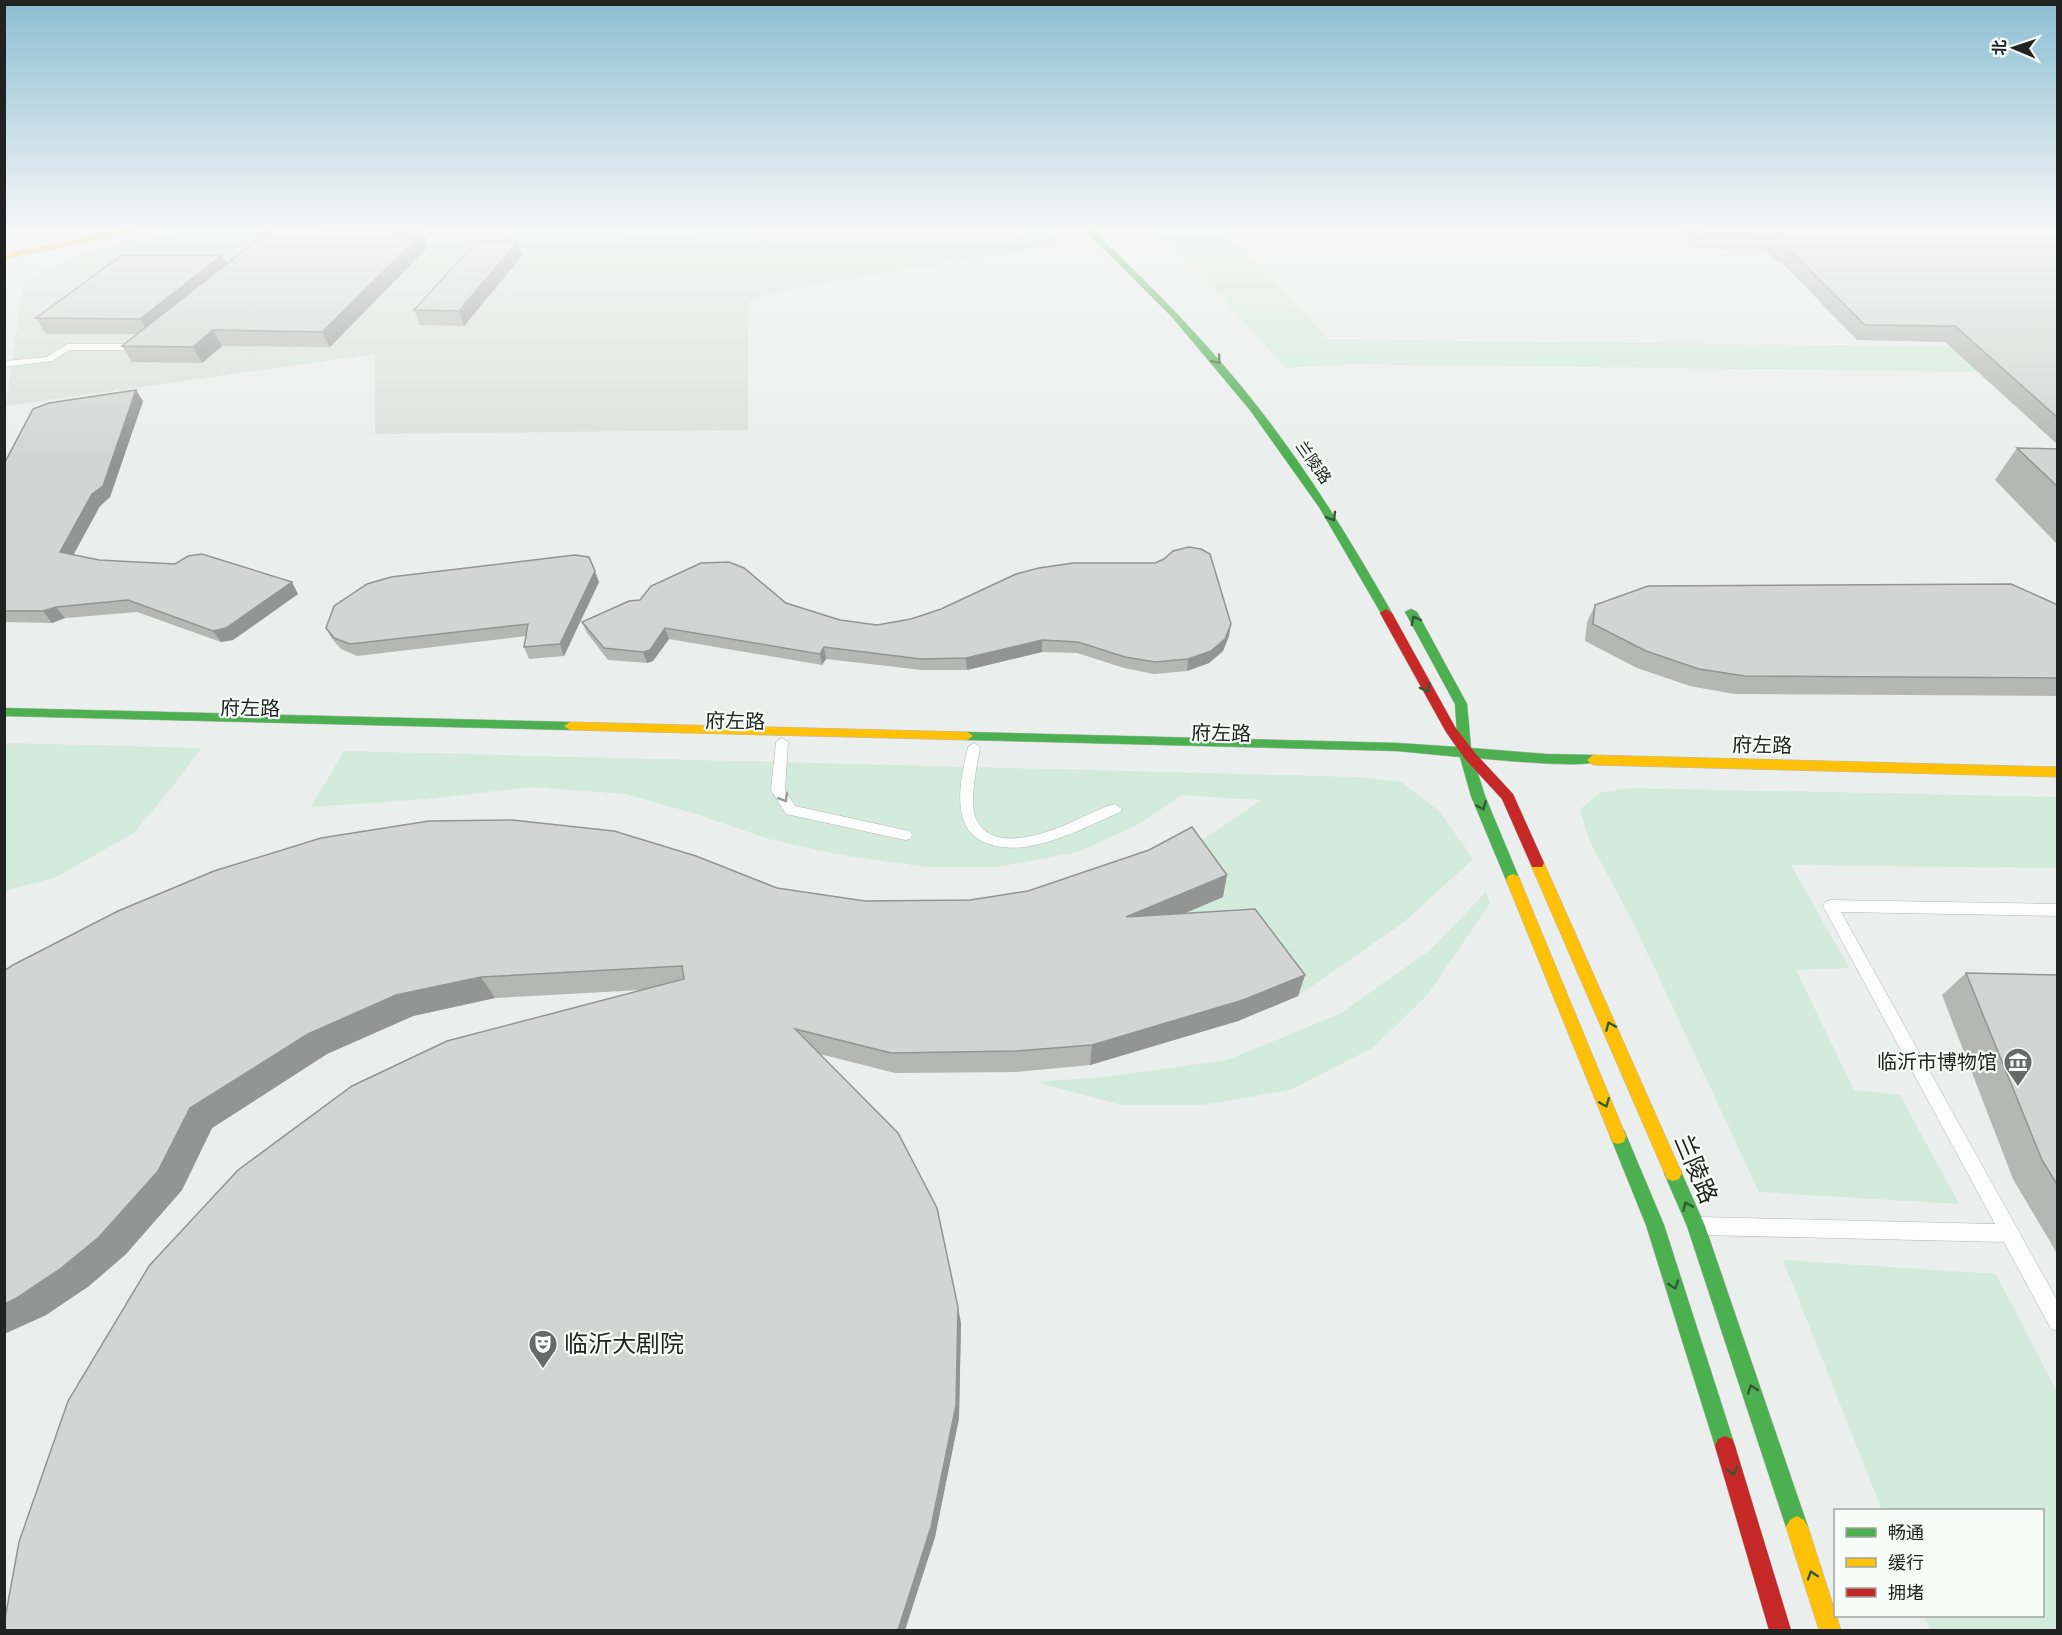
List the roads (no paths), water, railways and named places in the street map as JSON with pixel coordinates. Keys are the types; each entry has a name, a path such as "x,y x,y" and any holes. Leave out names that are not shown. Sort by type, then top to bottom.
{"street":[{"name":"兰陵路","path":"1167,305 1252,403 1324,503 1433,702 1465,751 1508,797 1696,1226 1771,1446 1830,1630"},
{"name":"兰陵路","path":"1406,604 1461,704 1465,751 1478,796 1655,1225 1724,1442 1780,1630"},
{"name":"府左路","path":"4,712 1465,751 1540,748 2058,762"},
{"name":"府左路","path":"4,722 1402,758 1465,751 1546,759 2058,772"}],"lane":[{"path":"4,364 49,359 68,347 140,349 149,341"},
{"path":"782,742 778,790 791,810 905,835"},
{"path":"974,747 968,796 972,825 987,839 1016,843 1048,838 1115,809"},
{"path":"2058,910 1830,906 2058,1322"},
{"path":"1696,1226 2008,1233"}],"place":[{"name":"临沂市博物馆","path":"2018,1088"},
{"name":"临沂大剧院","path":"543,1370"}]}
